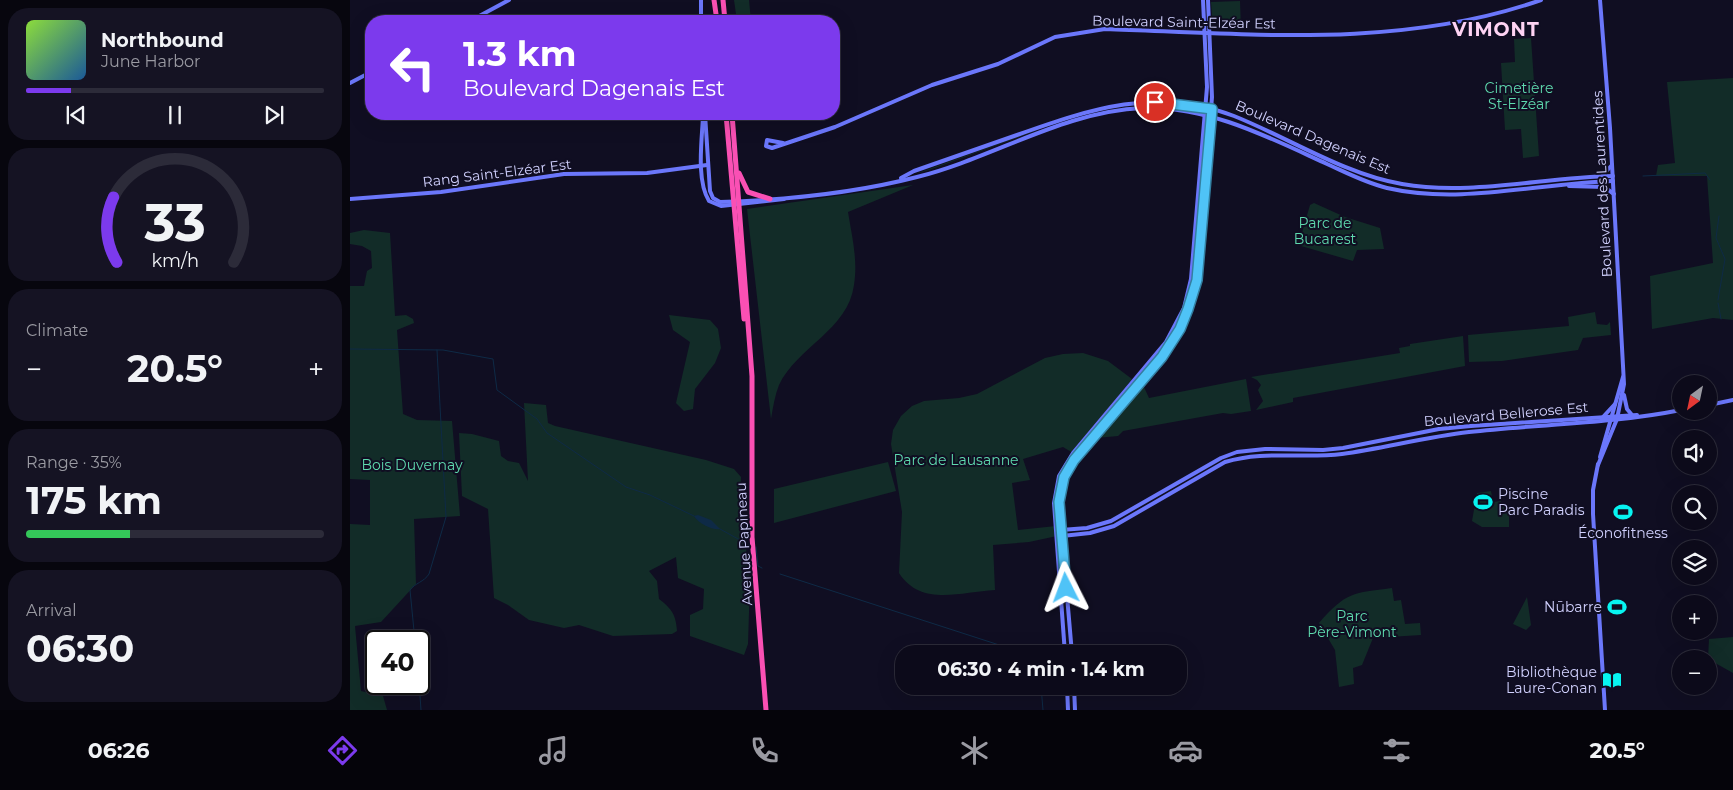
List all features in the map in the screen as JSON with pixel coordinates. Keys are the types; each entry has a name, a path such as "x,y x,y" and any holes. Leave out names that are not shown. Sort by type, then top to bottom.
{"highway":[{"path":"714,0 716,15"},
{"path":"723,0 724,15"},
{"path":"727,120 736,203"},
{"path":"732,120 736,163 736,203"},
{"path":"736,163 746,190 752,194 770,199"},
{"name":"Avenue Papineau","path":"736,203 752,376 752,537 766,710"}],"street":[{"path":"481,15 510,0"},
{"path":"701,0 701,15"},
{"path":"1071,645 1062,536 1059,530 1054,495 1062,469 1161,349 1184,308 1192,269 1206,108 1207,74 1203,0"},
{"path":"1064,645 1057,536 1059,530 1060,492 1068,469 1162,357 1180,329 1191,302 1197,280 1212,109 1213,79 1208,0"},
{"name":"Boulevard Saint-Elzéar Est","path":"783,143 835,127 932,85 998,64 1055,37 1105,29 1318,35 1390,33 1508,12 1541,0"},
{"name":"Boulevard des Laurentides","path":"1598,465 1618,417 1624,393 1614,194 1600,0"},
{"path":"350,82 365,75"},
{"name":"Boulevard Dagenais Est","path":"898,180 914,171 1103,106 1151,102 1212,109 1244,120 1355,170 1400,184 1450,188 1601,177 1613,179"},
{"name":"Boulevard Dagenais Est","path":"736,203 849,190 917,177 1102,114 1154,108 1211,116 1237,124 1360,179 1393,189 1422,194 1449,194 1564,186 1613,179"},
{"path":"704,120 710,191 713,198 720,202 736,203"},
{"path":"704,120 701,150 705,190 710,201 719,206 736,203"},
{"name":"Rang Saint-Elzéar Est","path":"350,199 441,192 564,174 647,173 707,165"},
{"path":"1601,177 1612,165"},
{"path":"1564,186 1604,187 1614,194"},
{"name":"Boulevard Dagenais Est","path":"736,203 802,196"},
{"name":"Boulevard des Laurentides","path":"1605,710 1592,512 1593,490 1598,465 1618,399 1624,368"},
{"path":"1624,393 1627,410 1632,415"},
{"path":"1603,417 1618,399"},
{"path":"1718,403 1733,400"},
{"path":"1618,417 1672,411"},
{"path":"1618,417 1642,416"},
{"name":"Boulevard Bellerose Est","path":"1059,530 1087,528 1111,521 1220,458 1237,452 1264,449 1323,450 1439,430 1603,417 1613,418"},
{"name":"Boulevard Bellerose Est","path":"1057,536 1090,533 1114,526 1225,462 1241,458 1267,454 1342,454 1440,435 1599,421 1618,417"},
{"path":"1599,421 1605,424 1608,430"},
{"path":"1067,695 1068,710"},
{"path":"1074,695 1075,710"}],"green space":[{"path":"734,0 749,0 750,15 736,15"},
{"path":"1240,1 1241,30 1213,28 1211,2"},
{"name":"Cimetière St-Elzéar","path":"1531,38 1539,156 1523,158 1521,129 1505,130 1501,63 1515,62 1514,39"},
{"path":"1733,78 1733,320 1713,318 1652,329 1650,276 1713,263 1707,176 1656,176 1658,165 1675,163 1667,82"},
{"path":"1035,131 929,170 915,174"},
{"path":"913,185 848,212 855,267 854,285 850,301 832,326 787,372 779,385 771,419 747,209"},
{"name":"Parc de Bucarest","path":"1314,203 1345,217 1380,228 1384,249 1357,250 1353,261 1301,246 1299,243 1310,205"},
{"name":"Bois Duvernay","path":"364,230 390,233 395,316 406,315 413,319 414,323 397,330 403,414 417,420 452,421 460,516 414,519 416,584 381,622 355,626 361,691 365,692 365,695 383,696 387,710 350,710 350,524 370,525 370,480 350,479 350,286 364,286 367,271 372,268 371,251 362,246 350,244 350,233"},
{"path":"1595,312 1597,324 1607,325 1610,322 1611,335 1583,338 1578,350 1502,361 1469,362 1468,335 1569,326 1568,317"},
{"path":"669,315 710,320 718,329 721,348 715,363 695,389 693,409 684,411 676,403 690,342 673,330"},
{"path":"1463,336 1465,366 1293,398 1293,402 1256,410 1263,401 1258,390 1261,385 1251,377 1400,353 1399,348 1410,346 1410,344"},
{"name":"Parc de Lausanne","path":"1083,353 1108,361 1132,379 1073,453 1063,447 1023,459 1030,480 1012,483 1018,530 1056,526 1057,536 1029,542 993,545 995,590 942,595 930,594 908,584 899,573 902,512 891,444 893,430 901,416 912,406 924,401 959,398 977,394 1045,358 1063,354"},
{"path":"1246,379 1251,411 1231,414 1223,413 1123,431 1118,436 1096,438 1143,385 1149,398"},
{"path":"524,403 546,405 548,423 555,426 706,460 734,469 741,477 740,501 750,580 748,644 744,655 690,636 690,615 703,609 704,589 678,578 676,557 649,571 657,581 659,599 670,609 676,621 677,631 672,634 613,636 579,625 564,628 529,620 508,605 494,598 488,509 462,496 459,433 472,434 499,441 501,456 508,461 519,463 528,481"},
{"path":"888,462 896,491 774,523 774,489"},
{"path":"1491,491 1493,502 1501,501 1501,506 1509,506 1509,527 1482,527 1472,521 1477,493"},
{"name":"Parc Père-Vimont","path":"1392,588 1394,601 1401,600 1405,624 1420,623 1421,635 1373,638 1362,665 1353,668 1354,684 1339,687 1335,650 1319,623 1336,605 1351,596 1368,591"},
{"path":"1527,597 1531,625 1526,630 1513,624"},
{"path":"1733,637 1733,673 1717,664 1717,650 1708,650 1709,640 1717,640 1717,638"}],"water":[{"path":"698,515 711,520 720,529 714,529 703,524 694,516"}],"waterway":[{"path":"1643,176 1705,173 1710,180"},
{"path":"1718,300 1725,259 1716,238 1719,216"},
{"path":"1718,303 1721,319"},
{"path":"350,349 443,350 493,359 497,390 537,419 547,433 626,487 650,495 694,516"},
{"path":"414,630 410,590 429,574 446,517 437,350"},
{"path":"720,529 749,545"},
{"path":"756,547 758,566 762,568"},
{"path":"780,574 999,645"},
{"path":"420,695 421,710"},
{"path":"1042,695 1043,710"}],"place":[{"name":"Piscine Parc Paradis","path":"1483,502"},
{"name":"Éconofitness","path":"1623,512"},
{"name":"Nūbarre","path":"1617,607"},
{"name":"Bibliothèque Laure-Conan","path":"1612,680"}],"district":[{"name":"VIMONT","path":"1496,29"}],"route":[{"path":"1066,588 1059,502 1064,477 1074,460 1162,357 1180,329 1197,280 1212,109 1155,102"}]}
